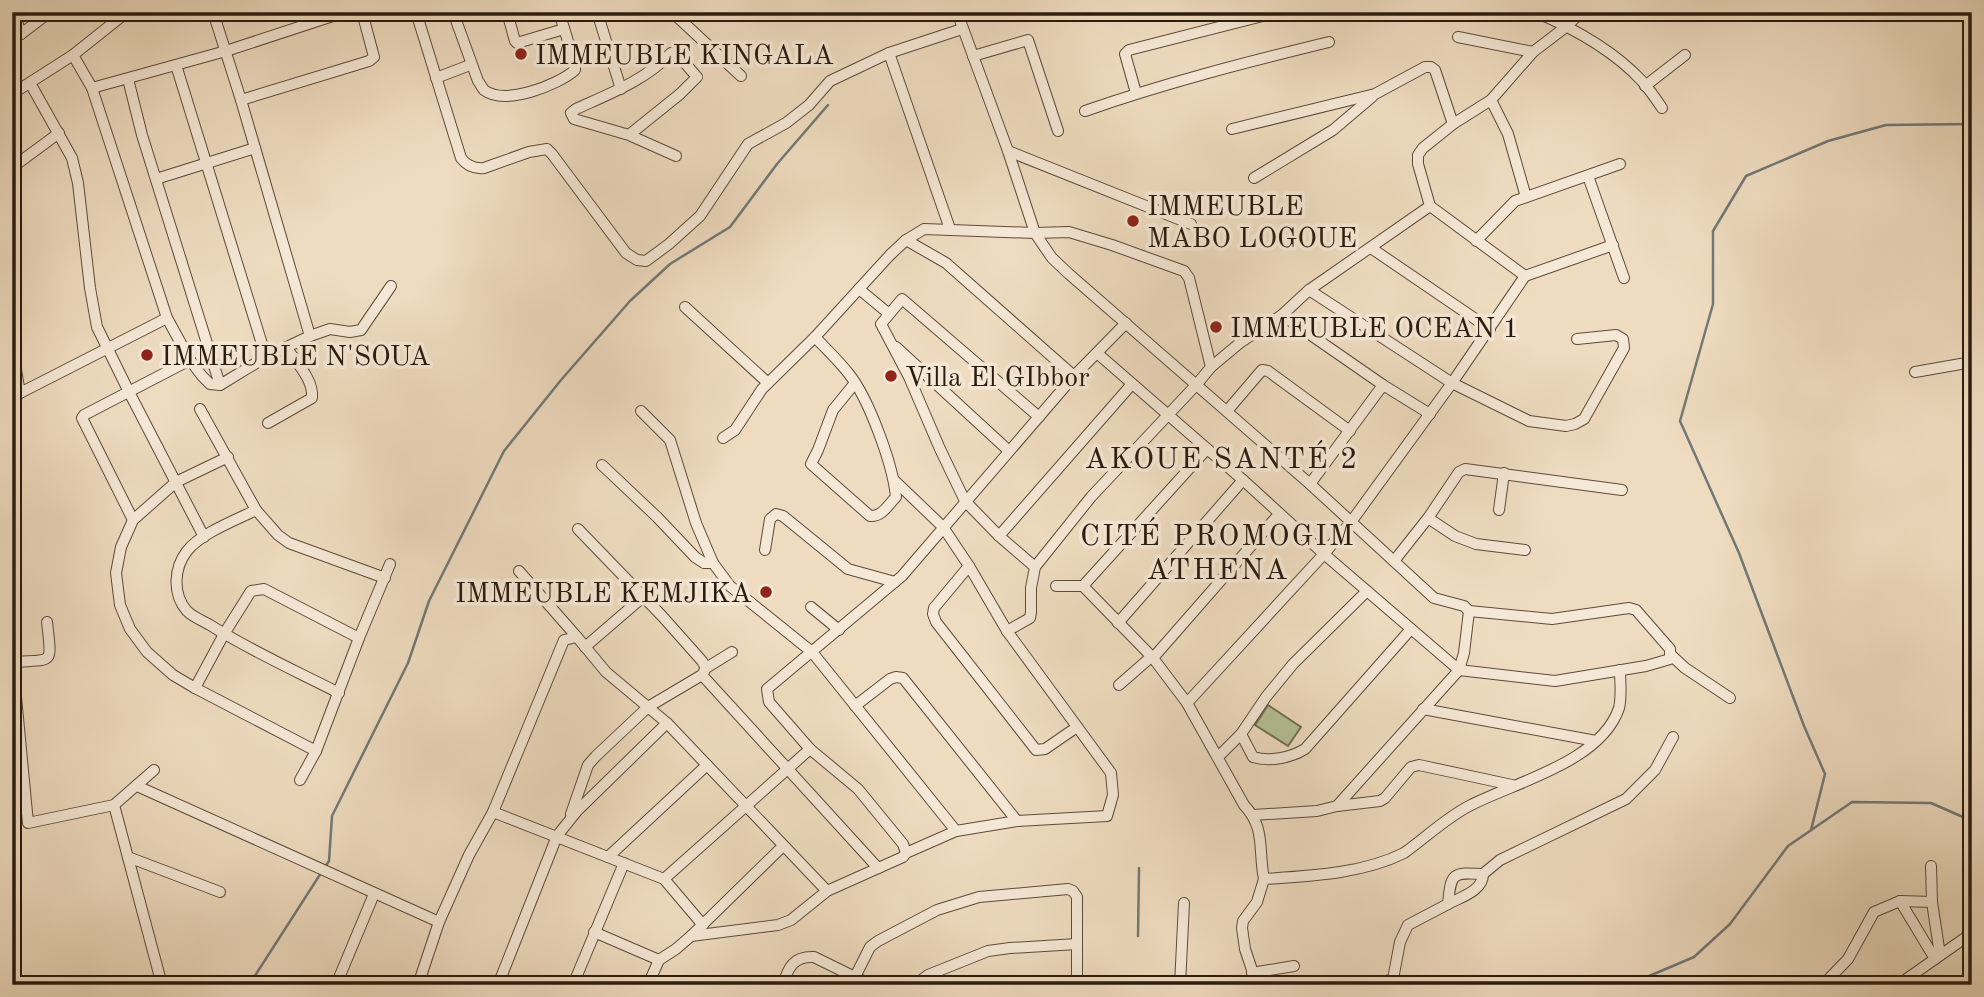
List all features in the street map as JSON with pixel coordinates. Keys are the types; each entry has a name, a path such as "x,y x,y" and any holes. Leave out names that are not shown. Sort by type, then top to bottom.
{"street":[{"path":"14,12 17,35 50,12"},
{"path":"12,94 73,55 127,12"},
{"path":"212,12 241,100 310,336"},
{"path":"307,12 311,23"},
{"path":"92,88 226,51 345,12"},
{"path":"241,100 369,61 374,57 362,12"},
{"path":"416,12 464,162 477,169 484,168 529,152 547,149 626,253 637,260 646,261 700,216 748,144 786,123 809,105 830,81 889,53 962,29"},
{"path":"453,12 470,65 484,90 505,95 530,93 575,70 559,12"},
{"path":"507,12 514,41 517,43 565,29"},
{"path":"597,12 621,89"},
{"path":"673,12 741,76"},
{"path":"957,12 1035,233 1052,258 1310,484 1434,598 1464,606 1469,611 1552,619 1629,608 1636,610 1670,649 1671,655 1685,668 1730,698"},
{"path":"1136,93 1126,61 1125,54 1129,50 1278,12"},
{"path":"1535,12 1567,26 1620,61 1646,86 1662,108"},
{"path":"1525,276 1430,206 1418,155 1453,124 1491,100 1533,52 1581,12"},
{"path":"1458,37 1533,52"},
{"path":"973,56 1028,40 1058,131"},
{"path":"1085,111 1136,93 1241,63 1329,42"},
{"path":"629,135 697,77 677,54 674,53 659,66 621,89 571,113 574,119 629,135 676,156"},
{"path":"889,53 950,229"},
{"path":"73,55 92,88 167,318 190,360 210,384 220,385 266,356 310,336 330,329 350,332 361,330 391,286"},
{"path":"1646,86 1685,55"},
{"path":"176,65 266,356"},
{"path":"436,78 470,65"},
{"path":"1254,178 1333,130 1375,94 1425,67 1435,70 1453,124"},
{"path":"128,79 142,135 220,385"},
{"path":"30,83 72,158 78,183 97,327 204,537"},
{"path":"1232,130 1375,94"},
{"path":"1491,100 1508,134 1526,197"},
{"path":"12,170 59,133"},
{"path":"156,179 255,148"},
{"path":"1008,151 1191,224"},
{"path":"1476,241 1515,201 1620,164"},
{"path":"1588,176 1624,278"},
{"path":"1007,631 1030,618 1034,567 1091,497 1211,366 1282,315 1309,290 1430,206"},
{"path":"723,438 735,430 762,389 906,240 924,229 1069,232 1184,271 1189,278 1211,366"},
{"path":"906,240 946,263 1074,376"},
{"path":"1187,704 1351,522 1452,383 1525,276 1613,245"},
{"path":"1371,248 1490,329"},
{"path":"859,289 888,313"},
{"path":"1309,290 1452,383 1529,421 1566,426 1584,419 1624,348 1623,339 1616,335 1577,339"},
{"path":"1034,567 965,502 909,377 881,324 902,299 1040,417"},
{"path":"685,307 768,383"},
{"path":"1282,315 1430,414"},
{"path":"12,347 16,394 167,318"},
{"path":"906,853 903,844 858,789 810,749 769,702 768,689 895,582 1074,376 1126,323"},
{"path":"815,337 849,374 855,383 877,427 894,480 896,497 879,516 870,516 811,464 833,410 855,383"},
{"path":"889,340 1009,451"},
{"path":"268,423 312,398 313,390 309,382 286,347"},
{"path":"1097,353 1459,670 1555,681 1646,666 1670,659 1671,655"},
{"path":"133,520 82,418 190,360"},
{"path":"1915,372 1972,362"},
{"path":"1227,411 1262,370 1268,371 1350,431"},
{"path":"999,536 1132,384"},
{"path":"1310,484 1383,385"},
{"path":"200,409 257,510 278,535 289,543 385,578"},
{"path":"641,411 670,440 696,523 712,563 730,586 812,652 956,831"},
{"path":"1083,586 1208,449"},
{"path":"228,457 176,482 133,520 121,547 116,573 120,605 130,629 147,652 173,675 316,751"},
{"path":"602,465 695,557 704,563 712,563"},
{"path":"1394,561 1459,472 1465,469 1622,489"},
{"path":"1499,510 1504,473"},
{"path":"691,936 778,925 791,920 827,891 956,831 1017,821 1107,816 1113,795 1111,773 1007,631 943,527 894,480"},
{"path":"1118,623 1243,480"},
{"path":"257,510 204,537 187,551 179,565 176,580 179,597 188,611 224,634 339,693"},
{"path":"765,550 771,519 776,514 783,516 848,569 895,582"},
{"path":"1119,685 1152,657 1279,514"},
{"path":"1428,518 1455,536 1476,544 1525,550"},
{"path":"578,529 702,661 704,672 878,868"},
{"path":"300,780 316,751 390,564"},
{"path":"969,566 934,608 936,622 1036,750 1045,749 1077,727"},
{"path":"519,571 606,672 667,723 827,891"},
{"path":"1056,586 1083,586 1152,657 1187,704 1244,805 1253,815 1261,837 1264,879 1257,902 1243,921 1242,928 1245,949 1257,985"},
{"path":"195,688 251,591 264,589 359,638"},
{"path":"1218,757 1241,734 1293,664 1367,591"},
{"path":"585,647 643,597"},
{"path":"811,607 839,630"},
{"path":"1337,806 1459,670 1469,611"},
{"path":"13,662 41,661 50,656 47,622"},
{"path":"1241,734 1253,757 1263,760 1293,756 1305,749 1411,629"},
{"path":"418,985 439,922 469,855 493,812 564,640 577,637"},
{"path":"569,821 589,765 648,707 732,652"},
{"path":"12,655 27,823 114,805 154,770"},
{"path":"1264,879 1346,871 1395,858 1457,813 1571,760 1596,741 1614,718 1620,700 1620,670"},
{"path":"855,706 890,679 902,678 1017,821"},
{"path":"1423,709 1596,741"},
{"path":"498,985 557,836 577,811 667,723"},
{"path":"1448,904 1450,881 1456,876 1463,873 1483,874 1500,859 1626,799 1655,770 1673,737"},
{"path":"664,879 810,749"},
{"path":"608,857 707,765"},
{"path":"1253,815 1317,811 1380,801 1411,767 1419,765 1513,785"},
{"path":"137,786 439,922"},
{"path":"114,805 162,985"},
{"path":"493,812 664,879 703,925"},
{"path":"648,985 659,960 703,925 783,846"},
{"path":"128,857 220,892"},
{"path":"573,985 624,863"},
{"path":"1931,866 1938,957"},
{"path":"1373,985 1394,982 1400,942 1408,925 1477,888 1483,880 1483,874"},
{"path":"852,980 870,947 937,910 979,897 1068,890 1073,891 1077,897 1077,985"},
{"path":"336,985 374,894"},
{"path":"1823,985 1848,959 1874,912 1900,901 1932,902"},
{"path":"1900,901 1938,957"},
{"path":"1180,985 1184,903"},
{"path":"594,932 659,960"},
{"path":"1898,985 1972,933"},
{"path":"915,985 928,975 988,951 1077,944"},
{"path":"783,985 788,968 793,962 808,957 814,957 852,980 871,985"},
{"path":"1252,973 1294,966"}],"green space":[{"path":"1268,705 1301,727 1288,746 1255,725"}],"waterway":[{"path":"325,867 329,861 332,816 408,663 429,601 504,451 630,301 670,264 730,227 777,164 828,105"},
{"path":"1811,830 1825,774 1804,726 1739,553 1680,421 1713,304 1713,231 1746,176 1828,141 1886,125 1972,124"},
{"path":"1628,985 1694,957 1730,924 1788,846 1852,802 1931,803 1972,821"},
{"path":"1138,936 1139,868"},
{"path":"249,985 321,873"}],"place":[{"name":"IMMEUBLE KINGALA","path":"521,54"},
{"name":"IMMEUBLE MABO LOGOUE","path":"1133,221"},
{"name":"IMMEUBLE OCEAN 1","path":"1216,327"},
{"name":"IMMEUBLE N'SOUA","path":"147,355"},
{"name":"Villa El GIbbor","path":"891,376"},
{"name":"IMMEUBLE KEMJIKA","path":"766,592"}],"district":[{"name":"AKOUE SANTÉ 2","path":"1222,458"},
{"name":"CITÉ PROMOGIM ATHENA","path":"1218,552"}]}
